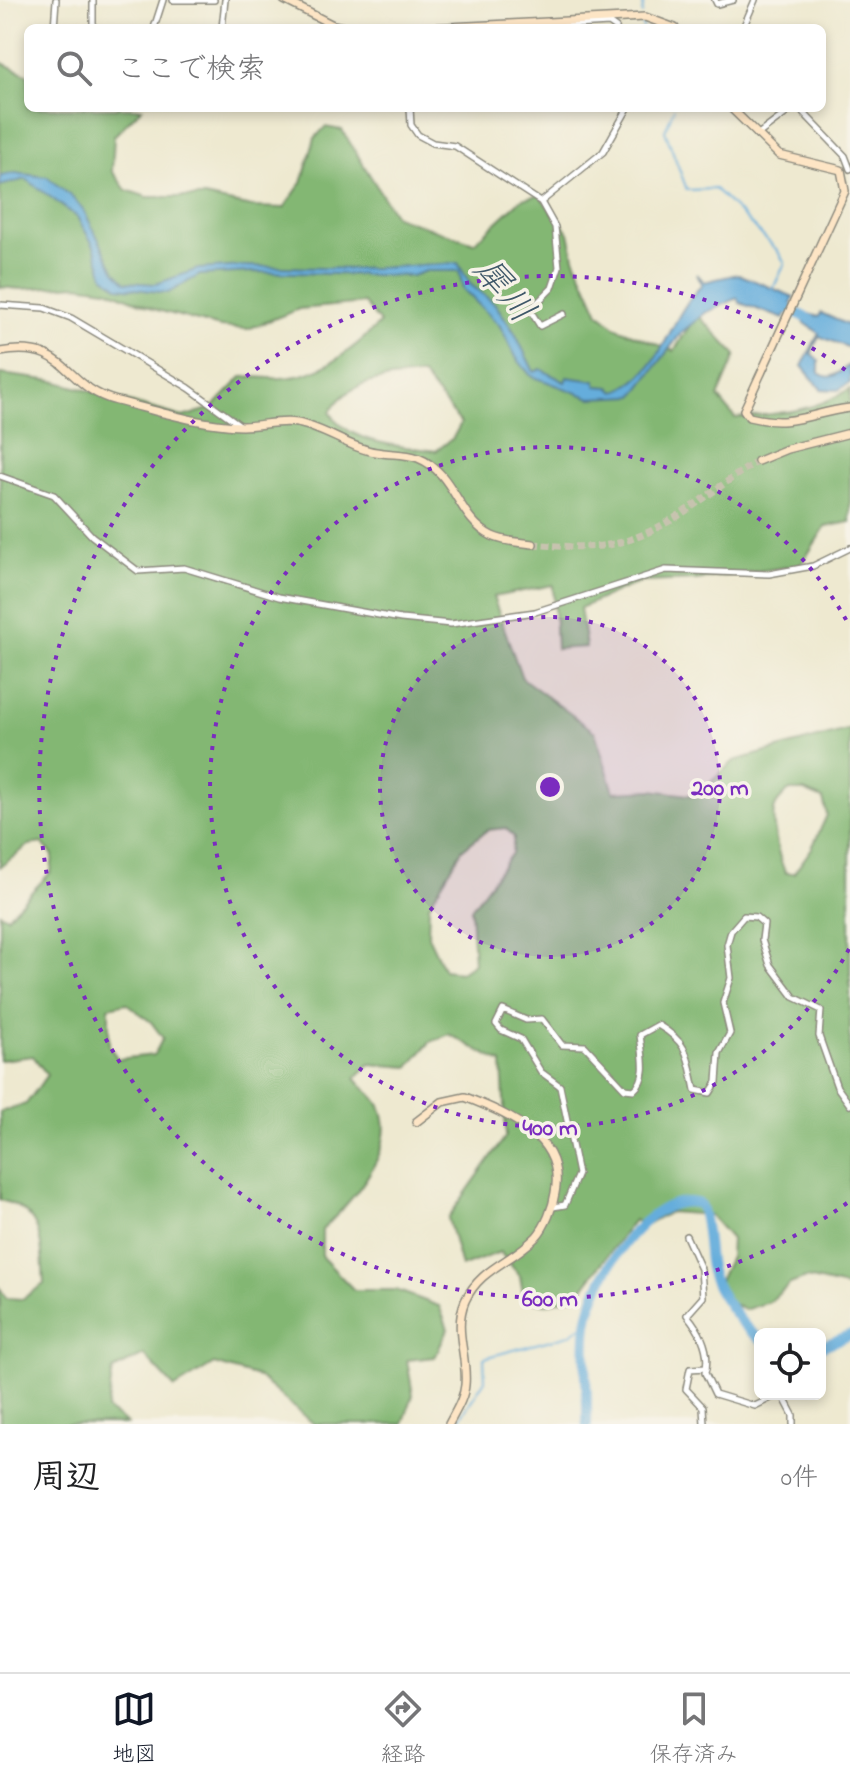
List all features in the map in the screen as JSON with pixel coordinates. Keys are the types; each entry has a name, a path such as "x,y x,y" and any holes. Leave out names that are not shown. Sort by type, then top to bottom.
{"street":[{"path":"54,24 56,0"},
{"path":"93,0 93,24"},
{"path":"155,24 163,0"},
{"path":"173,0 214,0"},
{"path":"222,24 225,0"},
{"path":"284,0 326,24"},
{"path":"715,0 717,4 733,0"},
{"path":"745,24 755,0"},
{"path":"494,24 645,17 665,24"},
{"path":"410,112 411,125 418,135 433,143 455,146 541,202 555,227 559,267 552,288 530,310 540,326 564,314"},
{"path":"541,202 603,152 626,112"},
{"path":"735,112 756,135 792,161 847,170"},
{"path":"756,135 788,112"},
{"path":"803,112 845,156 845,191 744,410 749,417 771,422 804,421 828,410 850,408"},
{"path":"0,305 44,308 71,318 189,388 241,426"},
{"path":"0,352 38,350 60,360 87,387 106,397 195,420 241,426 293,422 321,428 376,452 422,459 455,490 466,514 479,528 504,540 533,544"},
{"path":"758,461 787,449 850,433"},
{"path":"0,476 54,495 92,536 138,571 184,568 209,574 257,593 434,624 473,622 535,612 666,570 769,574 813,566 850,548"},
{"path":"553,1207 565,1205 571,1198 578,1174 566,1128 560,1086 541,1072 521,1039 501,1030 496,1024 497,1016 503,1010 526,1020 542,1019 562,1045 585,1046 625,1089 634,1090 642,1083 644,1069 640,1035 658,1025 677,1036 688,1054 695,1090 710,1093 717,1082 719,1053 730,1033 723,1003 731,978 727,945 731,931 744,916 756,917 764,924 765,956 794,997 821,1010 819,1036 837,1087 850,1105"},
{"path":"416,1122 442,1102 465,1097 532,1132 548,1145 556,1163 553,1207 538,1236 479,1277 466,1299 459,1317 465,1389 449,1424"},
{"path":"686,1236 701,1269 703,1297 687,1315 698,1327 710,1357 706,1377 720,1397 755,1406 773,1397 783,1396 793,1415 793,1424"},
{"path":"704,1424 703,1407 686,1389 690,1369 707,1368"}],"green space":[{"path":"0,62 24,73 24,112 138,112 114,136 112,171 126,190 147,197 204,197 252,207 284,208 302,182 315,138 325,127 342,130 395,216 474,243 522,199 539,195 569,233 574,257 599,313 617,328 674,351 697,314 736,355 718,397 735,418 808,407 850,389 850,522 825,527 801,565 695,580 639,582 580,608 586,647 556,649 553,585 493,597 522,678 595,732 614,792 652,790 695,796 734,761 850,729 850,1288 806,1278 790,1284 769,1302 744,1310 730,1302 718,1283 730,1257 731,1239 710,1215 670,1212 645,1226 634,1220 577,1296 545,1304 524,1299 520,1276 500,1252 461,1267 448,1218 506,1136 502,1063 449,1034 430,1042 409,1067 370,1064 355,1078 380,1106 384,1123 383,1140 369,1174 322,1230 322,1257 354,1290 396,1290 439,1306 448,1329 435,1357 407,1360 413,1395 403,1424 314,1424 258,1377 214,1364 175,1388 144,1355 113,1370 107,1410 127,1424 0,1424 0,1288 6,1298 22,1299 44,1284 41,1243 33,1221 15,1205 0,1200 0,1112 26,1104 47,1075 33,1056 0,1060 0,913 7,917 51,872 53,855 42,843 29,845 0,867 0,374 54,381 183,417 212,408 242,377 295,376 323,367 348,352 380,323 364,303 299,309 248,329 220,327 157,310 107,289 77,285 21,289 0,287","holes":["422,375 461,423 453,438 436,451 363,438 339,423 330,412 347,393 370,382","788,791 804,791 823,799 827,815 812,848 794,873 786,873 783,867 774,830 775,807","506,828 514,837 512,853 471,909 474,963 461,972 444,970 428,936 429,905 462,850 487,830","126,1003 151,1022 163,1038 154,1055 118,1059 109,1046 109,1007"]}],"water":[{"path":"15,173 47,177 71,196 83,209 115,271 126,282 156,284 198,269 244,266 358,269 458,263 470,284 495,304 515,333 534,372 541,369 565,382 567,377 595,381 597,386 610,387 615,392 632,383 655,359 680,314 702,285 697,274 704,282 738,274 794,297 784,319 740,303 737,298 705,313 682,332 634,396 591,398 531,376 517,359 500,326 463,289 459,271 426,271 412,276 253,272 200,275 168,293 118,287 104,276 94,246 77,217 26,179 0,186 0,176"},
{"path":"821,313 850,326 850,348 819,336 811,354 819,361 819,373 824,376 836,375 850,365 850,383 838,390 821,389 802,366 819,333 805,323 809,322 809,314 819,317"}],"waterway":[{"path":"642,14 644,0"},
{"path":"672,112 665,131 687,190 715,189 777,250 785,263 773,289"},
{"name":"犀川","path":"783,306 823,326"},
{"path":"587,1424 586,1336 591,1306 612,1262 626,1242 643,1223 661,1210 680,1203 700,1204 712,1276 738,1317 754,1335"},
{"path":"456,1424 485,1380 484,1358 569,1335 587,1323"},
{"path":"826,1345 850,1335"}],"tunnel":[{"path":"533,544 576,547 623,542 664,524 758,461"}]}
